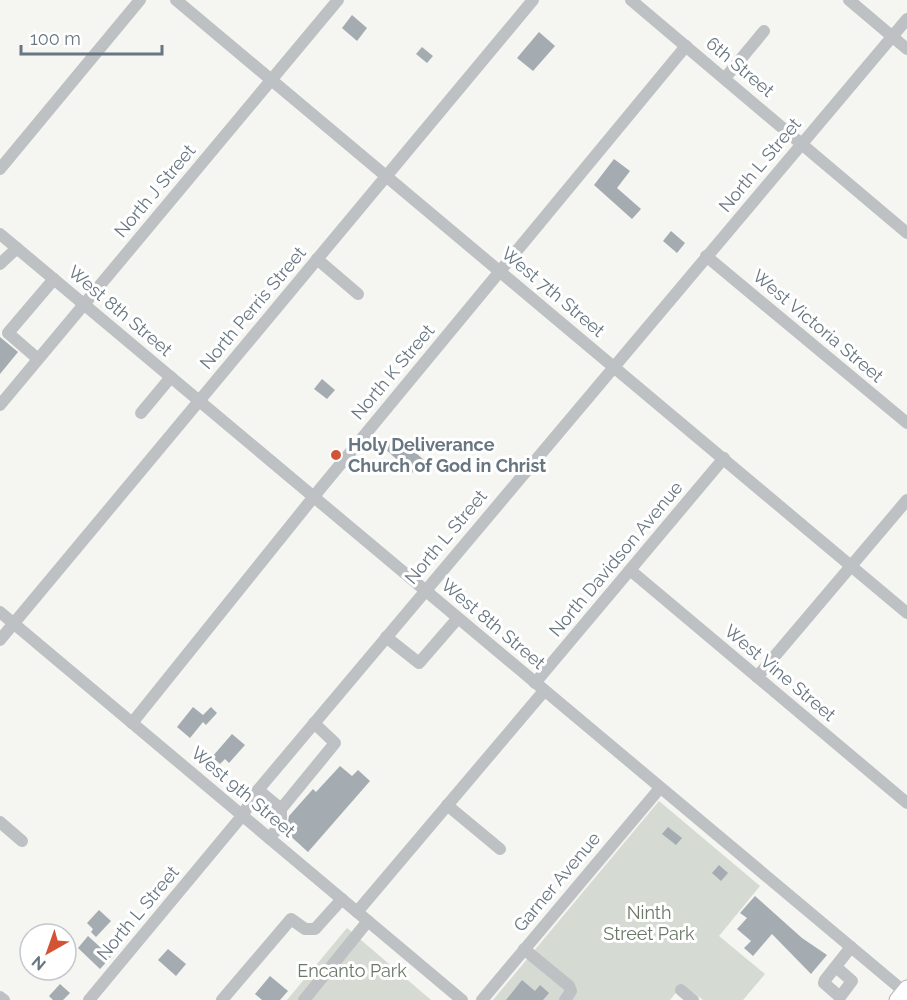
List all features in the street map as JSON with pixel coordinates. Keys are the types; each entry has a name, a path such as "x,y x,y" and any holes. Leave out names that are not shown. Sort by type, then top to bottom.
{"street":[{"path":"0,169 140,0"},
{"name":"West 7th Street","path":"176,0 907,613"},
{"name":"North J Street","path":"0,405 338,0"},
{"name":"North Perris Street","path":"0,640 533,0"},
{"name":"6th Street","path":"631,0 907,233"},
{"path":"849,0 907,49"},
{"name":"North L Street","path":"89,1000 242,816 258,790 907,19"},
{"path":"725,78 764,31"},
{"name":"North K Street","path":"132,723 314,496 686,46"},
{"name":"West 8th Street","path":"0,234 904,993"},
{"path":"0,264 16,248"},
{"name":"West Victoria Street","path":"706,256 907,423"},
{"path":"317,259 358,294"},
{"path":"38,359 8,333 54,279"},
{"path":"141,413 171,377"},
{"name":"North Davidson Avenue","path":"357,912 447,805 630,570 724,458"},
{"path":"757,677 907,501"},
{"name":"West Vine Street","path":"630,570 907,803"},
{"name":"West 9th Street","path":"0,612 462,1000"},
{"path":"386,637 419,663 458,618"},
{"path":"269,838 281,825 281,809 335,742 314,723"},
{"name":"Garner Avenue","path":"482,1000 660,788"},
{"path":"258,790 281,809"},
{"path":"447,805 500,849"},
{"path":"0,822 22,841"},
{"path":"222,1000 291,919 305,928 315,929 342,899"},
{"path":"304,1000 368,921"},
{"path":"836,967 851,947"},
{"path":"524,949 569,986 571,991 565,1000"},
{"path":"681,990 693,1000"},
{"path":"0,997 4,1000"}],"green space":[{"name":"Ninth Street Park","path":"659,801 760,886 719,936 765,974 743,1000 703,1000 683,984 670,1000 493,1000"},
{"name":"Encanto Park","path":"347,928 431,1000 287,1000"}],"building":[{"path":"352,15 367,28 357,41 342,28"},
{"path":"539,32 555,46 533,71 517,58"},
{"path":"422,47 433,56 427,63 416,54"},
{"path":"614,159 630,171 617,188 641,209 632,219 594,185"},
{"path":"671,231 685,243 677,253 663,241"},
{"path":"0,337 18,352 0,374"},
{"path":"322,379 335,390 327,399 314,389"},
{"path":"395,435 424,460 412,473 384,448"},
{"path":"193,707 203,715 211,707 217,713 206,725 203,722 190,738 177,727"},
{"path":"232,734 245,745 229,763 225,759 220,764 212,757"},
{"path":"340,766 352,776 358,770 370,781 308,852 286,832 289,816 313,789 316,792"},
{"path":"668,827 682,838 676,845 662,834"},
{"path":"719,865 728,873 721,881 712,873"},
{"path":"755,896 802,938 827,955 811,974 772,934 753,956 744,948 751,941 737,929 747,918 740,913"},
{"path":"99,910 111,921 96,937 91,932 93,929 87,923"},
{"path":"88,936 111,957 100,969 78,948"},
{"path":"168,949 186,964 176,976 158,960"},
{"path":"270,976 288,991 280,1000 262,1000 255,994"},
{"path":"522,980 535,991 540,985 549,993 543,1000 506,1000"},
{"path":"60,984 70,993 63,1000 53,1000 49,996"}],"place":[{"name":"Holy Deliverance Church of God in Christ","path":"336,455"}]}
